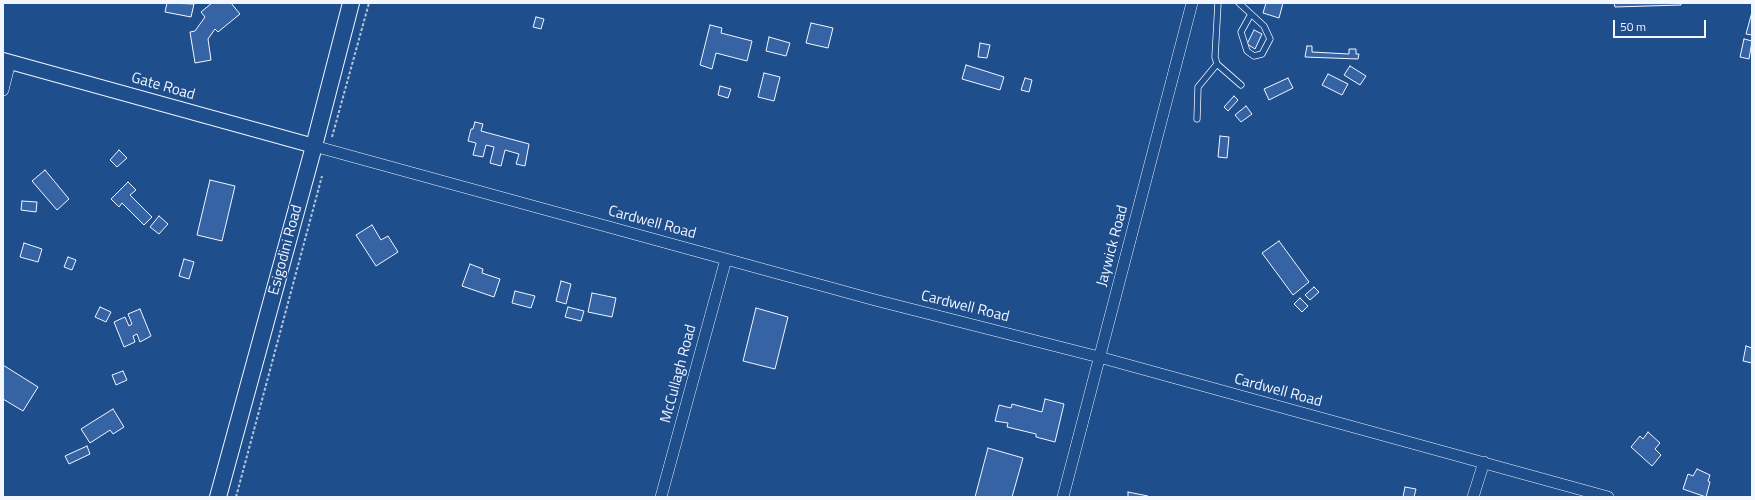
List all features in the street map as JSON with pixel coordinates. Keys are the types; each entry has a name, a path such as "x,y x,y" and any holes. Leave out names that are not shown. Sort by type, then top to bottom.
{"main road":[{"name":"Esigodini Road","path":"218,497 321,148 351,3"}],"street":[{"name":"Jaywick Road","path":"1063,497 1081,433 1099,357 1192,3"},
{"name":"Gate Road","path":"6,61 321,148"},
{"path":"3,90 6,61"},
{"name":"Cardwell Road","path":"321,148 875,300 1099,357 1608,497"},
{"name":"McCullagh Road","path":"661,497 726,259"},
{"path":"1474,497 1484,462"}],"lane":[{"path":"1218,3 1215,57 1217,64 1241,85"},
{"path":"1239,3 1251,14 1264,26 1270,39 1262,54 1254,56 1247,51 1241,32 1251,14"},
{"path":"1197,119 1198,88 1217,64"}],"path":[{"path":"321,148 369,3"},
{"path":"236,497 323,173"}],"building":[{"path":"167,3 194,4 191,17 165,12"},
{"path":"212,3 231,3 240,14 218,32 215,29 208,39 211,60 195,63 190,32 195,31 205,17 201,12"},
{"path":"1266,3 1283,3 1279,18 1263,13"},
{"path":"1614,3 1681,3 1681,5 1615,7"},
{"path":"1752,12 1752,35 1746,34"},
{"path":"536,17 544,19 541,29 533,27"},
{"path":"811,23 833,28 828,48 806,43"},
{"path":"710,25 722,28 721,33 752,41 747,61 716,53 712,69 700,65"},
{"path":"1254,30 1262,34 1255,49 1247,44"},
{"path":"769,37 790,43 786,56 766,51"},
{"path":"1744,39 1752,41 1749,59 1740,57"},
{"path":"980,43 990,45 987,58 978,57"},
{"path":"1307,46 1312,46 1312,52 1349,54 1349,49 1356,49 1356,54 1359,54 1358,59 1305,57"},
{"path":"966,65 1004,77 1000,90 962,79"},
{"path":"1350,66 1366,76 1360,85 1344,75"},
{"path":"764,73 780,77 774,101 758,97"},
{"path":"1328,74 1348,84 1342,95 1322,85"},
{"path":"1025,78 1032,80 1029,92 1021,90"},
{"path":"1288,78 1293,88 1269,100 1264,89"},
{"path":"720,86 731,89 728,98 718,95"},
{"path":"1234,96 1238,100 1228,111 1224,107"},
{"path":"1246,106 1252,114 1241,122 1235,115"},
{"path":"475,122 483,124 481,131 529,144 525,166 516,164 519,154 505,150 501,166 490,163 494,147 486,145 483,157 473,155 476,143 468,141 471,129 473,129"},
{"path":"1220,136 1229,137 1227,158 1218,157"},
{"path":"119,150 127,158 117,167 110,160"},
{"path":"45,170 69,199 57,210 32,181"},
{"path":"210,180 235,186 222,241 197,235"},
{"path":"128,182 136,190 130,195 152,217 144,225 122,203 119,207 111,199"},
{"path":"22,201 37,202 36,212 21,210"},
{"path":"159,216 168,224 159,234 150,227"},
{"path":"372,225 381,240 388,236 398,252 376,266 356,235"},
{"path":"1279,241 1309,282 1293,295 1262,253"},
{"path":"24,243 42,249 38,262 20,257"},
{"path":"68,257 76,260 72,270 64,267"},
{"path":"184,259 194,262 189,279 179,276"},
{"path":"470,264 483,269 482,273 500,279 494,297 462,286"},
{"path":"561,281 571,284 566,304 556,301"},
{"path":"1314,287 1319,292 1310,300 1305,295"},
{"path":"515,291 535,296 531,308 512,303"},
{"path":"592,293 616,298 612,317 588,312"},
{"path":"1300,298 1308,306 1302,312 1294,304"},
{"path":"100,307 111,312 106,322 95,317"},
{"path":"568,307 584,311 581,321 565,317"},
{"path":"756,308 788,317 775,369 743,361"},
{"path":"140,309 151,336 140,342 137,334 133,336 135,342 124,347 114,322 125,317 129,326 132,324 128,314"},
{"path":"1746,346 1752,348 1752,363 1743,361"},
{"path":"3,365 38,387 23,411 3,399"},
{"path":"123,371 127,380 116,385 112,375"},
{"path":"1045,399 1064,404 1055,442 1036,437 1036,434 1007,427 1008,423 995,421 999,405 1011,408 1012,404 1042,412"},
{"path":"113,409 124,427 113,434 110,430 90,443 81,429"},
{"path":"1648,432 1660,443 1655,449 1661,455 1652,466 1631,447 1640,436 1643,439"},
{"path":"87,446 90,454 69,464 65,456"},
{"path":"988,448 1023,458 1012,497 975,497"},
{"path":"1697,469 1710,475 1708,481 1710,482 1706,497 1683,489 1688,474 1693,476"},
{"path":"1405,487 1416,489 1414,497 1403,497"},
{"path":"1128,492 1148,496 1148,497 1128,497"}]}
